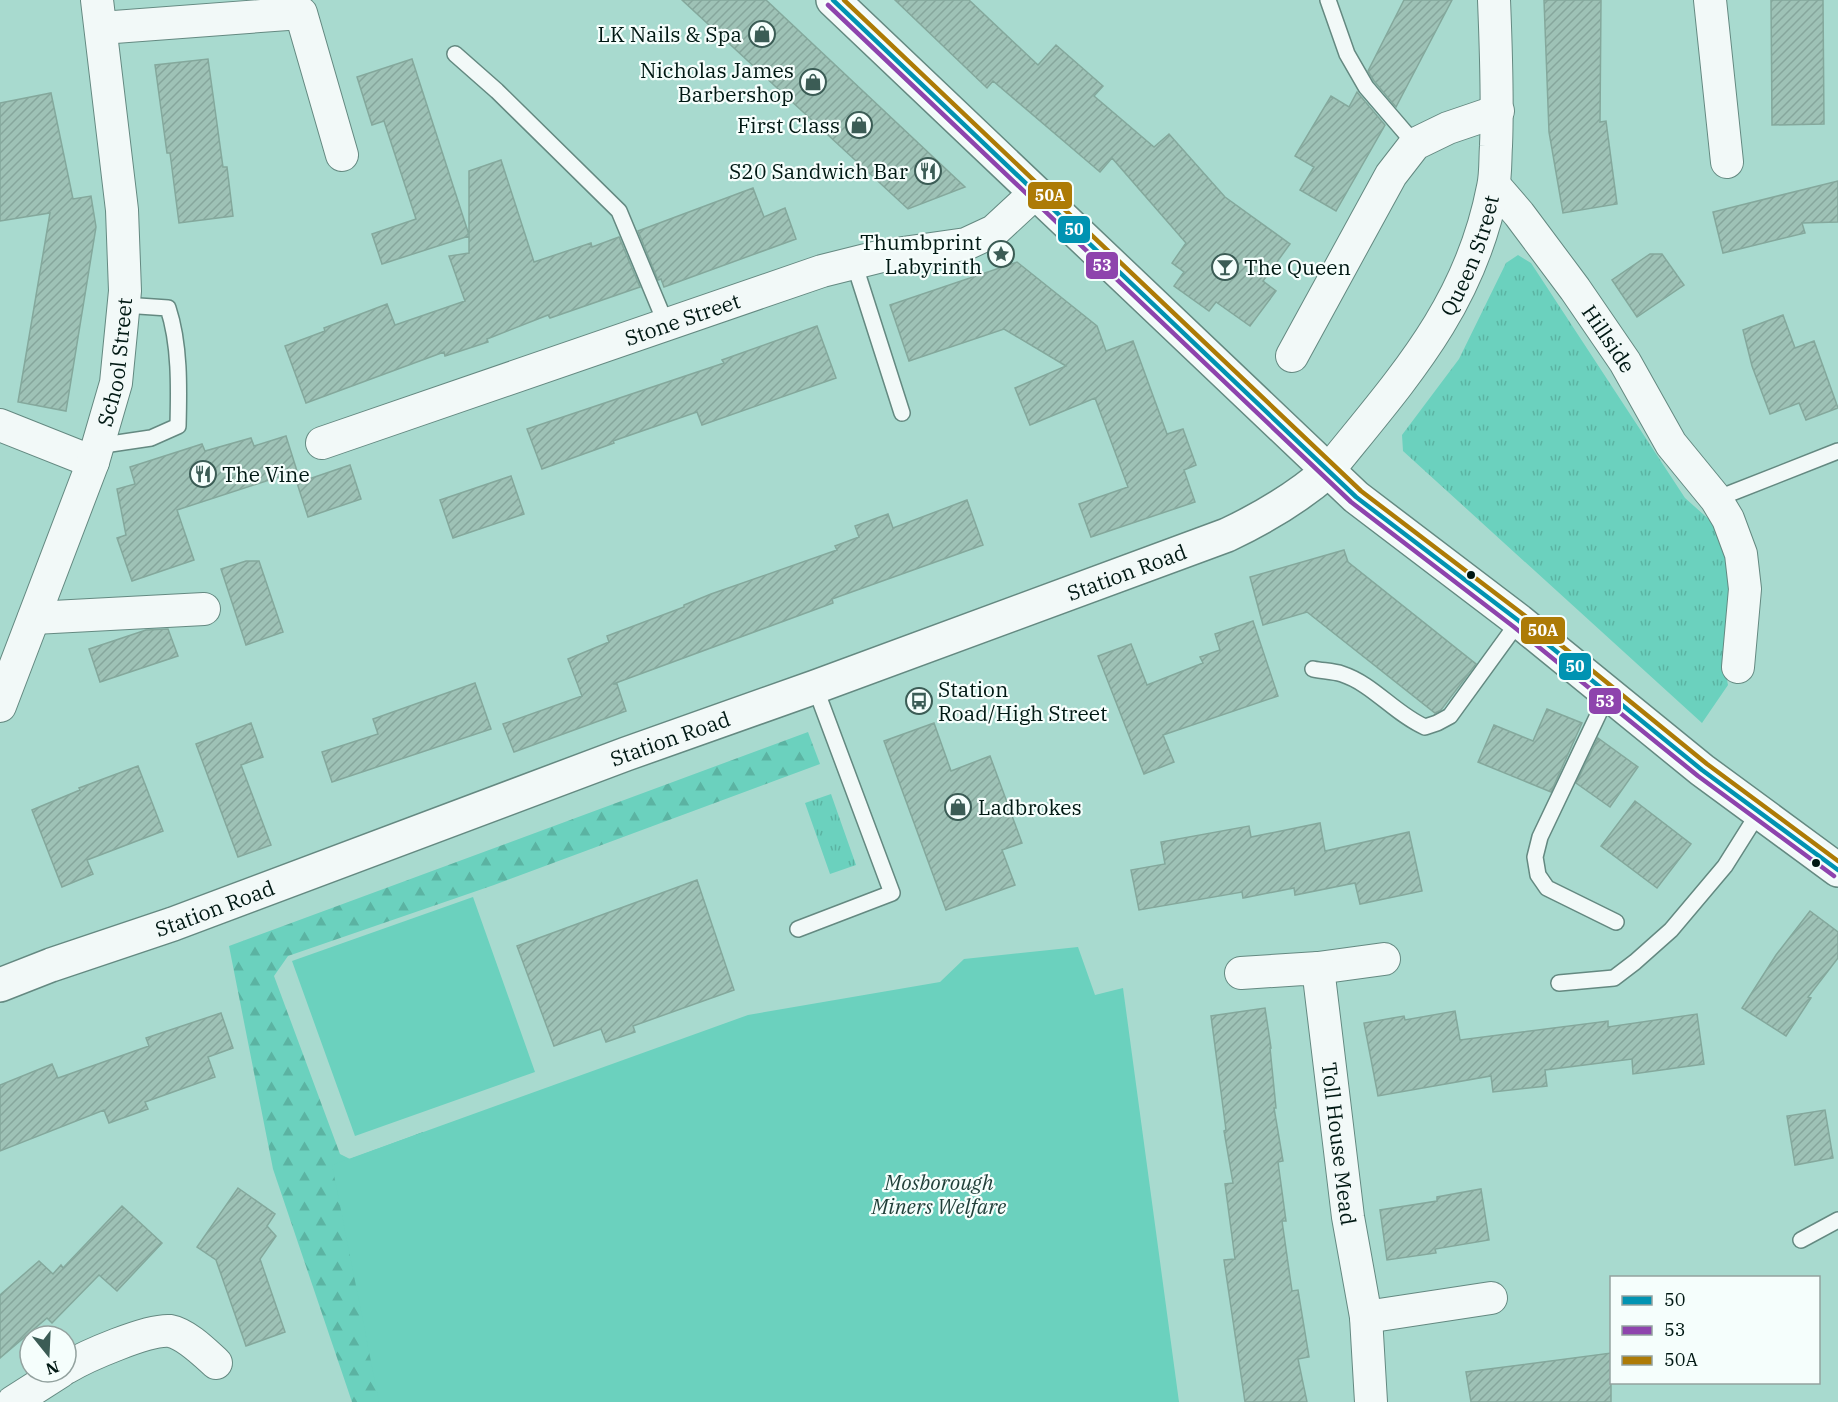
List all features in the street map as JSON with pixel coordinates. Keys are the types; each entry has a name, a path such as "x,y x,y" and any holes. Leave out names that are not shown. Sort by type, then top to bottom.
{"main road":[{"path":"833,0 1356,497 1519,621 1683,756 1838,870"},
{"name":"Station Road","path":"0,985 51,965 173,924 626,754 1227,535 1288,502 1328,471"}],"street":[{"name":"Queen Street","path":"1328,471 1424,351 1456,297 1477,248 1494,185 1498,111 1494,0"},
{"path":"1710,0 1727,162"},
{"path":"99,14 302,6 342,155"},
{"name":"School Street","path":"0,706 95,454 116,383 124,305 122,210 99,14"},
{"path":"1292,356 1391,175 1415,144 1448,128 1498,111"},
{"name":"Hillside","path":"1494,185 1520,214 1575,290 1625,362 1671,444 1716,499 1728,519 1742,554 1745,589 1738,668"},
{"name":"Stone Street","path":"322,443 822,271 882,256 966,244 994,231 1035,193"},
{"path":"0,425 95,454"},
{"path":"34,618 204,609"},
{"path":"1241,973 1318,968 1384,959"},
{"name":"Toll House Mead","path":"1318,968 1348,1217 1366,1317 1371,1402"},
{"path":"1366,1317 1491,1298"},
{"path":"78,1361 148,1335 171,1331 193,1342 216,1363"},
{"path":"13,1402 41,1384"}],"lane":[{"path":"1328,0 1347,54 1366,87 1415,144"},
{"path":"455,54 619,211 666,324"},
{"path":"854,263 902,413"},
{"path":"95,454 151,438 178,426 176,346 173,322 168,308 124,305"},
{"path":"1716,499 1838,451"},
{"path":"1313,669 1341,674 1366,686 1409,720 1425,727 1450,716 1519,621"},
{"path":"798,929 892,893 815,687"},
{"path":"1608,693 1540,837 1535,857 1538,875 1547,888 1616,922"},
{"path":"1559,982 1614,978 1635,962 1671,930 1725,866 1759,812"},
{"path":"1801,1240 1838,1220"}],"green space":[{"path":"1518,255 1531,263 1685,498 1731,539 1739,567 1723,659 1728,685 1702,723 1403,451 1402,435 1459,359 1506,263"},
{"path":"808,732 820,764 494,885 288,956 274,976 340,1154 350,1159 423,1132 435,1402 352,1402 273,1169 229,946"},
{"path":"831,794 856,865 830,874 805,803"},
{"path":"473,897 535,1072 355,1136 292,961"},
{"name":"Mosborough Miners Welfare","path":"1078,947 1095,995 1123,988 1179,1402 379,1402 332,1165 748,1015 940,982 964,959"}],"building":[{"path":"682,0 766,0 965,187 908,209"},
{"path":"895,0 969,0 1038,65 1056,45 1103,86 1094,96 1154,147 1169,134 1225,197 1290,244 1263,281 1276,291 1250,326 1216,302 1209,311 1174,286 1184,272 1172,263 1186,243 1112,158 1100,172 993,81 987,88"},
{"path":"1404,0 1452,0 1396,107 1368,71"},
{"path":"1544,0 1601,0 1600,122 1606,121 1617,204 1563,213 1549,132"},
{"path":"1771,0 1823,0 1824,124 1772,125"},
{"path":"208,59 223,167 227,167 233,216 179,223 155,65"},
{"path":"412,59 469,235 469,171 501,160 534,262 591,243 592,247 619,237 640,287 550,318 548,315 487,339 488,342 445,356 444,352 306,403 285,346 387,304 395,325 465,301 449,256 469,253 469,236 382,264 372,234 416,219 384,121 372,125 357,77"},
{"path":"1357,92 1385,125 1336,211 1300,190 1314,167 1295,156 1331,96 1349,107"},
{"path":"51,93 73,199 91,196 96,227 66,411 18,402 50,213 0,221 0,103"},
{"path":"1838,181 1838,222 1802,223 1805,233 1723,253 1713,212"},
{"path":"753,188 764,217 785,208 796,239 664,287 661,279 658,280 638,231"},
{"path":"1650,254 1662,254 1684,285 1637,317 1612,280"},
{"path":"1017,262 1097,326 1106,351 1133,341 1167,434 1183,429 1196,465 1184,470 1195,502 1091,537 1079,504 1128,487 1095,398 1030,425 1015,388 1066,366 1004,329 909,361 890,305"},
{"path":"1783,315 1795,348 1814,341 1838,408 1806,420 1799,403 1770,414 1752,366 1743,330"},
{"path":"817,326 836,378 702,425 697,412 542,469 527,429 724,363 722,360"},
{"name":"The Vine","path":"286,436 297,471 177,510 194,560 132,581 117,538 126,535 117,489 135,484 130,467 202,444 205,451 251,438 254,446"},
{"path":"350,465 361,499 308,517 297,483"},
{"path":"511,476 524,514 453,538 440,500"},
{"path":"967,500 983,545 832,599 833,603 613,684 617,684 626,711 514,752 503,724 582,696 568,659 609,642 607,636 684,607 684,605 711,594 837,550 835,546 859,537 855,526 888,514 893,528"},
{"path":"1344,550 1348,562 1476,664 1441,710 1435,713 1307,612 1263,625 1250,577"},
{"path":"246,561 259,561 283,632 246,645 221,569"},
{"path":"1253,621 1278,696 1163,735 1174,762 1144,774 1098,656 1131,644 1147,685 1203,663 1200,657 1220,650 1215,634"},
{"path":"168,629 178,656 100,682 89,649 146,630"},
{"path":"475,683 491,729 332,782 322,752 378,734 373,719"},
{"path":"1547,709 1582,723 1551,792 1478,762 1494,725 1533,741"},
{"path":"251,723 263,757 241,765 271,845 238,857 196,744"},
{"name":"Ladbrokes","path":"934,723 951,771 990,756 1022,843 1002,850 1015,885 946,910 884,741"},
{"path":"1598,738 1638,767 1610,807 1576,783"},
{"path":"138,766 163,831 87,860 93,874 62,887 32,810 80,790 79,788"},
{"path":"1635,801 1691,844 1657,888 1601,846"},
{"path":"1320,823 1325,851 1409,832 1422,891 1360,904 1355,883 1295,895 1294,888 1243,898 1242,892 1139,910 1131,870 1165,864 1161,842 1249,826 1251,837"},
{"path":"697,880 734,990 633,1026 635,1032 606,1042 601,1029 554,1046 517,946"},
{"path":"1810,911 1838,932 1838,958 1808,997 1811,998 1786,1036 1742,1008 1776,955"},
{"path":"1265,1008 1271,1048 1276,1108 1274,1108 1283,1161 1278,1162 1286,1221 1282,1221 1292,1291 1298,1290 1309,1357 1298,1359 1307,1402 1245,1402 1224,1260 1235,1259 1225,1184 1233,1183 1224,1131 1226,1130 1211,1016"},
{"path":"1455,1011 1460,1040 1608,1021 1608,1027 1697,1014 1704,1064 1633,1074 1632,1059 1545,1070 1547,1086 1493,1092 1491,1076 1378,1096 1364,1023 1404,1016 1405,1020"},
{"path":"221,1013 233,1048 208,1057 215,1077 145,1102 148,1109 109,1123 104,1110 0,1151 0,1085 52,1064 58,1078 149,1046 146,1038"},
{"path":"1825,1110 1833,1158 1795,1165 1787,1116"},
{"path":"238,1188 275,1214 267,1226 276,1236 260,1259 285,1332 246,1346 216,1260 197,1247"},
{"path":"1481,1189 1489,1240 1435,1249 1436,1253 1387,1260 1380,1210 1437,1201 1437,1197"},
{"path":"122,1206 162,1243 117,1291 99,1275 52,1323 47,1318 40,1324 18,1324 18,1343 0,1358 0,1295 39,1261 53,1274 61,1265 63,1268"},
{"path":"1610,1353 1611,1402 1471,1402 1466,1372"}],"transit line":[{"name":"50","path":"833,0 1356,497 1519,621 1702,770 1838,870"},
{"name":"50A","path":"844,0 1361,491 1524,615 1707,764 1838,861"},
{"name":"53","path":"828,5 1351,502 1514,627 1698,776 1834,876"}],"place":[{"name":"LK Nails & Spa","path":"762,34"},
{"name":"Nicholas James Barbershop","path":"813,82"},
{"name":"First Class","path":"859,125"},
{"name":"S20 Sandwich Bar","path":"928,171"},
{"name":"Thumbprint Labyrinth","path":"1001,254"},
{"name":"The Queen","path":"1225,267"},
{"name":"The Vine","path":"203,474"},
{"name":"Station Road/High Street","path":"919,701"},
{"name":"Ladbrokes","path":"958,807"}]}
